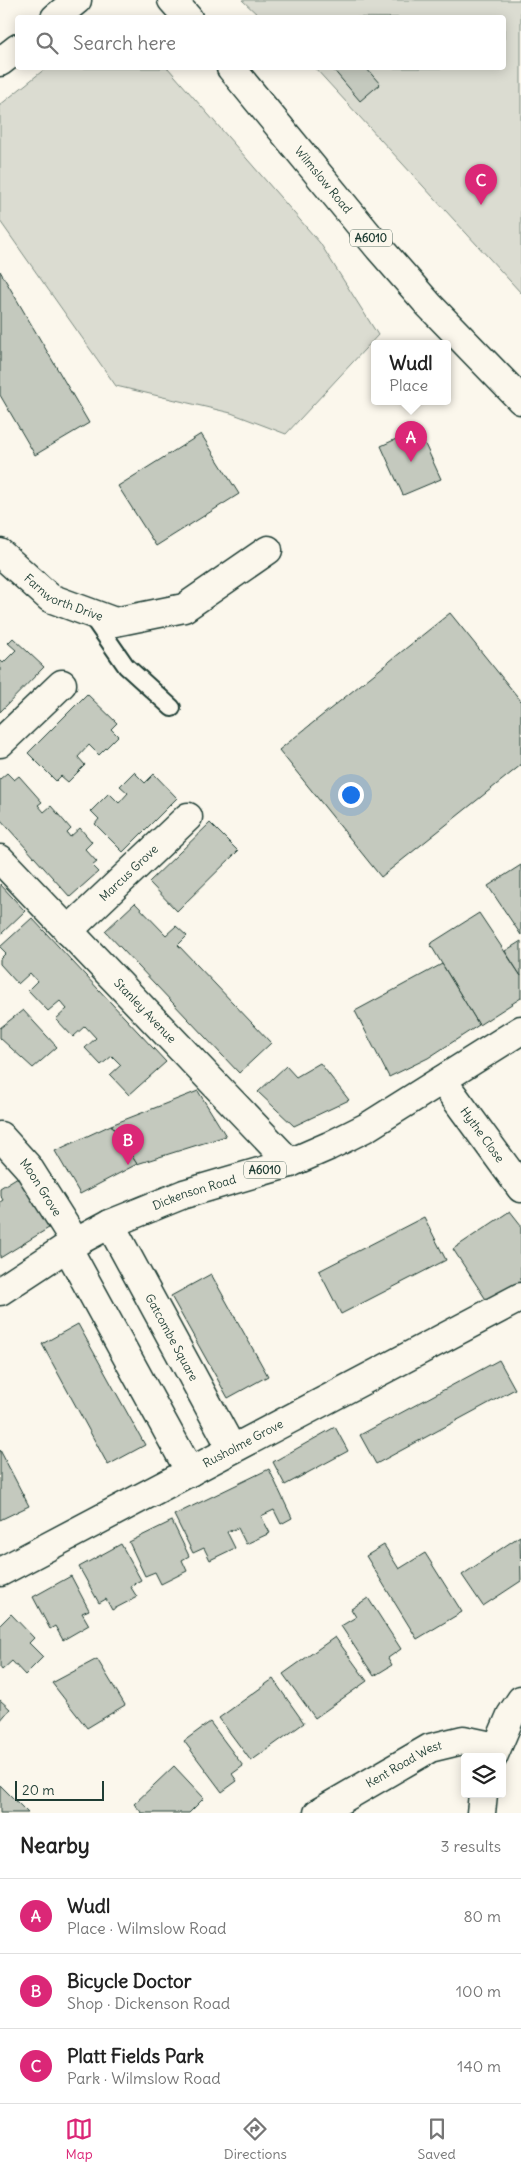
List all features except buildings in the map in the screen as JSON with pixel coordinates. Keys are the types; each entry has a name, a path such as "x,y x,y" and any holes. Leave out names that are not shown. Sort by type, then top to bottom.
{"main road":[{"path":"59,15 77,0"},
{"path":"172,0 185,15"},
{"path":"0,62 15,50"},
{"name":"Wilmslow Road","path":"234,70 429,305 521,400"},
{"name":"Farnworth Drive","path":"0,552 50,598 115,622 184,608 268,550"},
{"path":"0,743 62,684"},
{"name":"Marcus Grove","path":"68,931 188,816"},
{"name":"Stanley Avenue","path":"0,859 290,1163"},
{"name":"Dickenson Road","path":"0,1291 71,1245 110,1224 184,1194 290,1163 367,1127 521,1030"},
{"name":"Hythe Close","path":"442,1080 521,1188"},
{"name":"Moon Grove","path":"0,1136 28,1167 71,1245"},
{"name":"Gatcombe Square","path":"110,1224 232,1449"},
{"path":"71,1245 190,1472"},
{"name":"Rusholme Grove","path":"0,1572 521,1297"},
{"path":"495,1752 511,1715 521,1700"},
{"name":"Kent Road West","path":"318,1813 430,1748 463,1740 495,1752"},
{"path":"481,1813 483,1798"}],"lane":[{"path":"89,612 126,666 172,708"}],"shaded area":[{"path":"242,0 521,0 521,293 317,70 506,70 506,15 258,15"},
{"path":"44,70 170,70 320,243 378,335 371,340 371,343 286,434 231,413 116,386 0,221 0,105"}],"place":[{"name":"Platt Fields Park","path":"481,205"},
{"name":"Wudl","path":"411,462"},
{"name":"Bicycle Doctor","path":"128,1165"}]}
